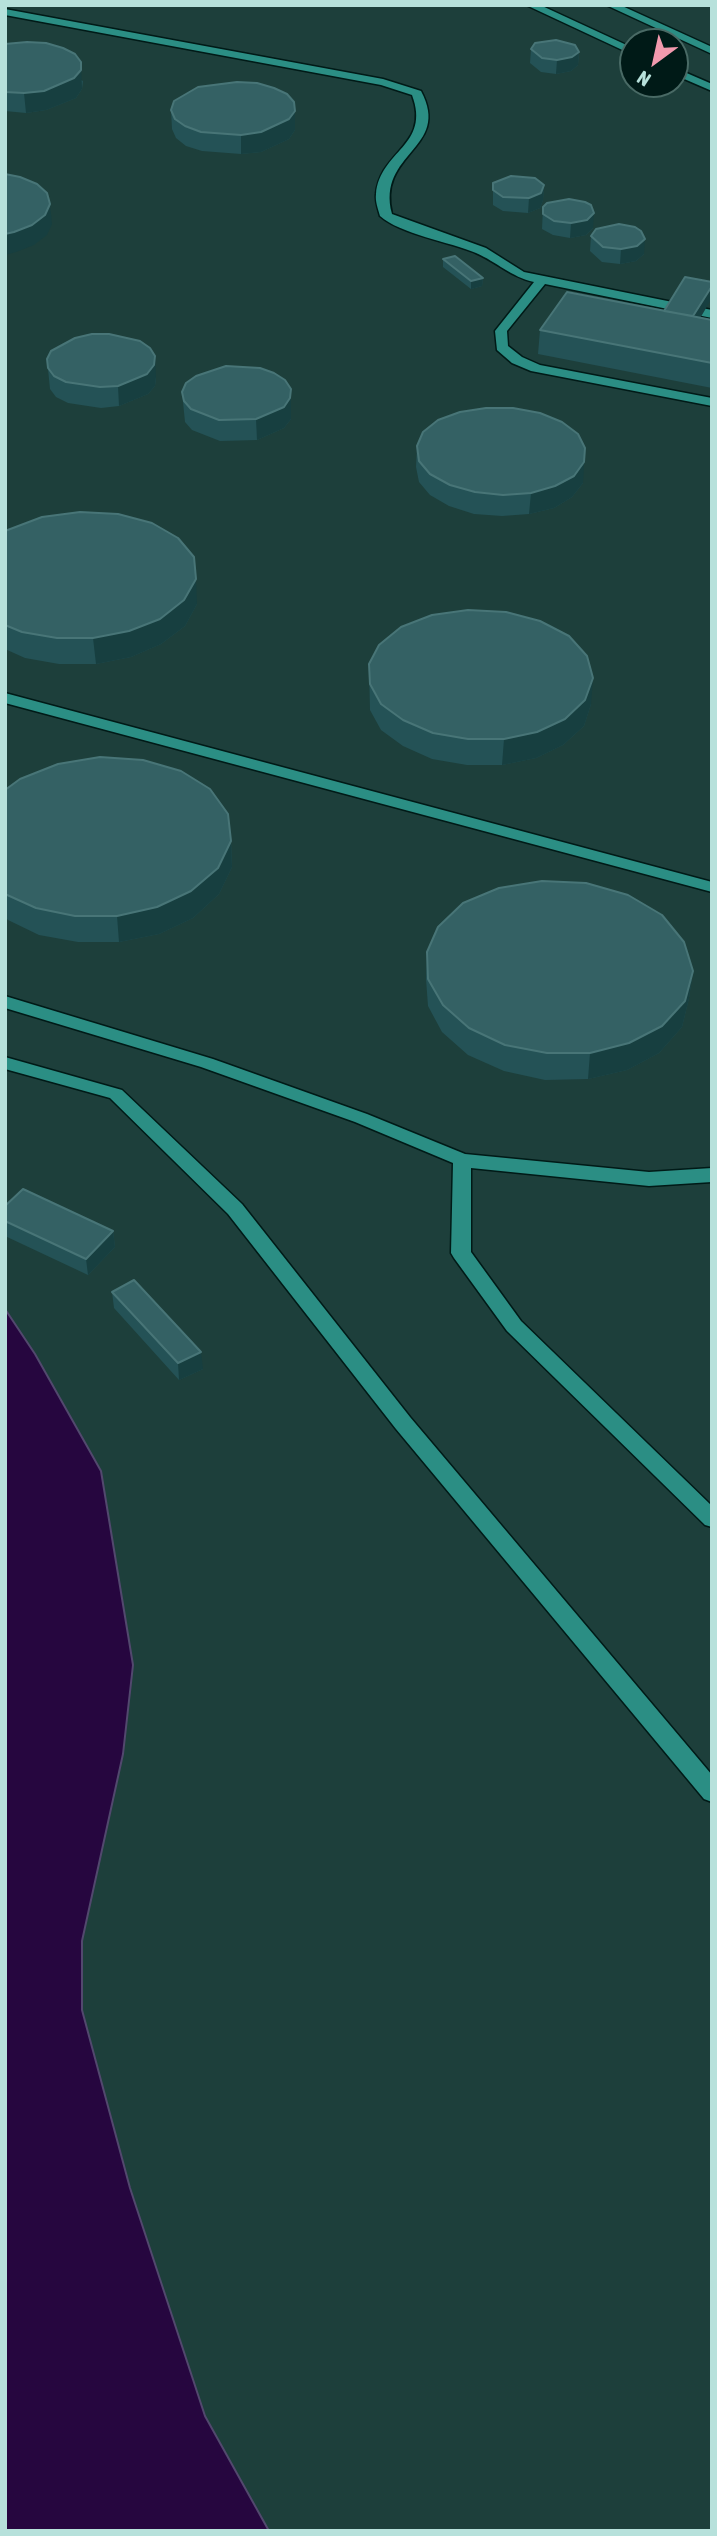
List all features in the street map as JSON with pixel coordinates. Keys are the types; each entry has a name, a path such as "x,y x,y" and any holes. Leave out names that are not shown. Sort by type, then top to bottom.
{"lane":[{"path":"531,5 619,46"},
{"path":"611,5 712,51"},
{"path":"5,12 383,82 417,93 425,108 420,135 389,170 381,193 386,216 482,251 520,275 712,314"},
{"path":"689,78 712,88"},
{"path":"542,280 501,331 502,347 516,360 536,368 712,402"},
{"path":"5,698 712,887"},
{"path":"5,1002 207,1063 361,1118 462,1160 649,1179 712,1175"},
{"path":"5,1063 116,1094 235,1209 403,1423 712,1792"},
{"path":"462,1160 461,1253 514,1326 712,1519"}],"shaded area":[{"path":"5,5 712,5 712,2531 269,2531 205,2416 130,2188 82,2010 82,1941 123,1754 133,1665 35,1354 5,1309"},
{"path":"5,1309 35,1354 101,1471 133,1665 123,1754 82,1941 82,2010 130,2188 205,2416 269,2531 5,2531"}],"building":[{"path":"556,40 575,45 579,52 572,57 557,60 542,58 531,49 535,43"},
{"path":"46,43 75,54 81,62 81,70 74,78 44,91 5,92 5,44"},
{"path":"237,82 257,83 287,94 294,102 295,111 289,119 261,132 241,135 201,132 175,119 171,110 174,101 198,87"},
{"path":"5,174 37,184 47,193 50,204 45,215 32,225 5,234"},
{"path":"511,176 535,178 544,185 541,193 529,198 503,197 493,190 493,183"},
{"path":"569,199 591,205 594,213 587,220 571,223 554,221 543,214 543,207 547,203"},
{"path":"619,224 635,227 645,239 637,246 621,249 603,247 591,236 596,229"},
{"path":"455,256 483,278 471,281 443,259"},
{"path":"685,277 712,282 712,286 693,316 664,311"},
{"path":"567,292 712,320 712,363 540,330"},
{"path":"109,334 140,341 150,348 155,356 154,365 147,374 118,386 100,387 66,382 54,376 48,368 47,359 51,351 75,338"},
{"path":"226,366 260,368 274,373 285,380 291,389 290,398 284,407 256,419 219,420 191,409 184,401 182,392 186,383 196,376"},
{"path":"513,408 540,413 562,422 578,434 585,448 584,462 574,476 555,486 531,493 503,495 475,492 450,485 430,474 419,461 417,446 423,432 438,420 460,412"},
{"path":"80,512 118,514 152,523 178,538 194,557 196,579 184,600 160,619 129,631 93,638 57,638 22,632 5,625 5,531 42,517"},
{"path":"468,610 506,612 540,621 569,636 587,656 593,678 585,700 565,719 537,732 504,739 468,739 433,733 403,720 381,704 370,684 369,664 379,645 401,627 432,615"},
{"path":"100,757 143,760 181,771 210,789 228,814 231,841 218,868 191,891 157,907 117,916 75,916 36,908 5,894 5,790 20,779 58,764"},
{"path":"542,881 586,883 628,895 662,915 684,942 693,971 685,1001 662,1026 629,1043 590,1053 547,1053 505,1045 469,1028 443,1005 428,979 427,952 438,927 463,903 499,888"},
{"path":"23,1189 113,1231 86,1259 5,1221 5,1206"},
{"path":"134,1280 201,1352 178,1363 112,1292"}]}
